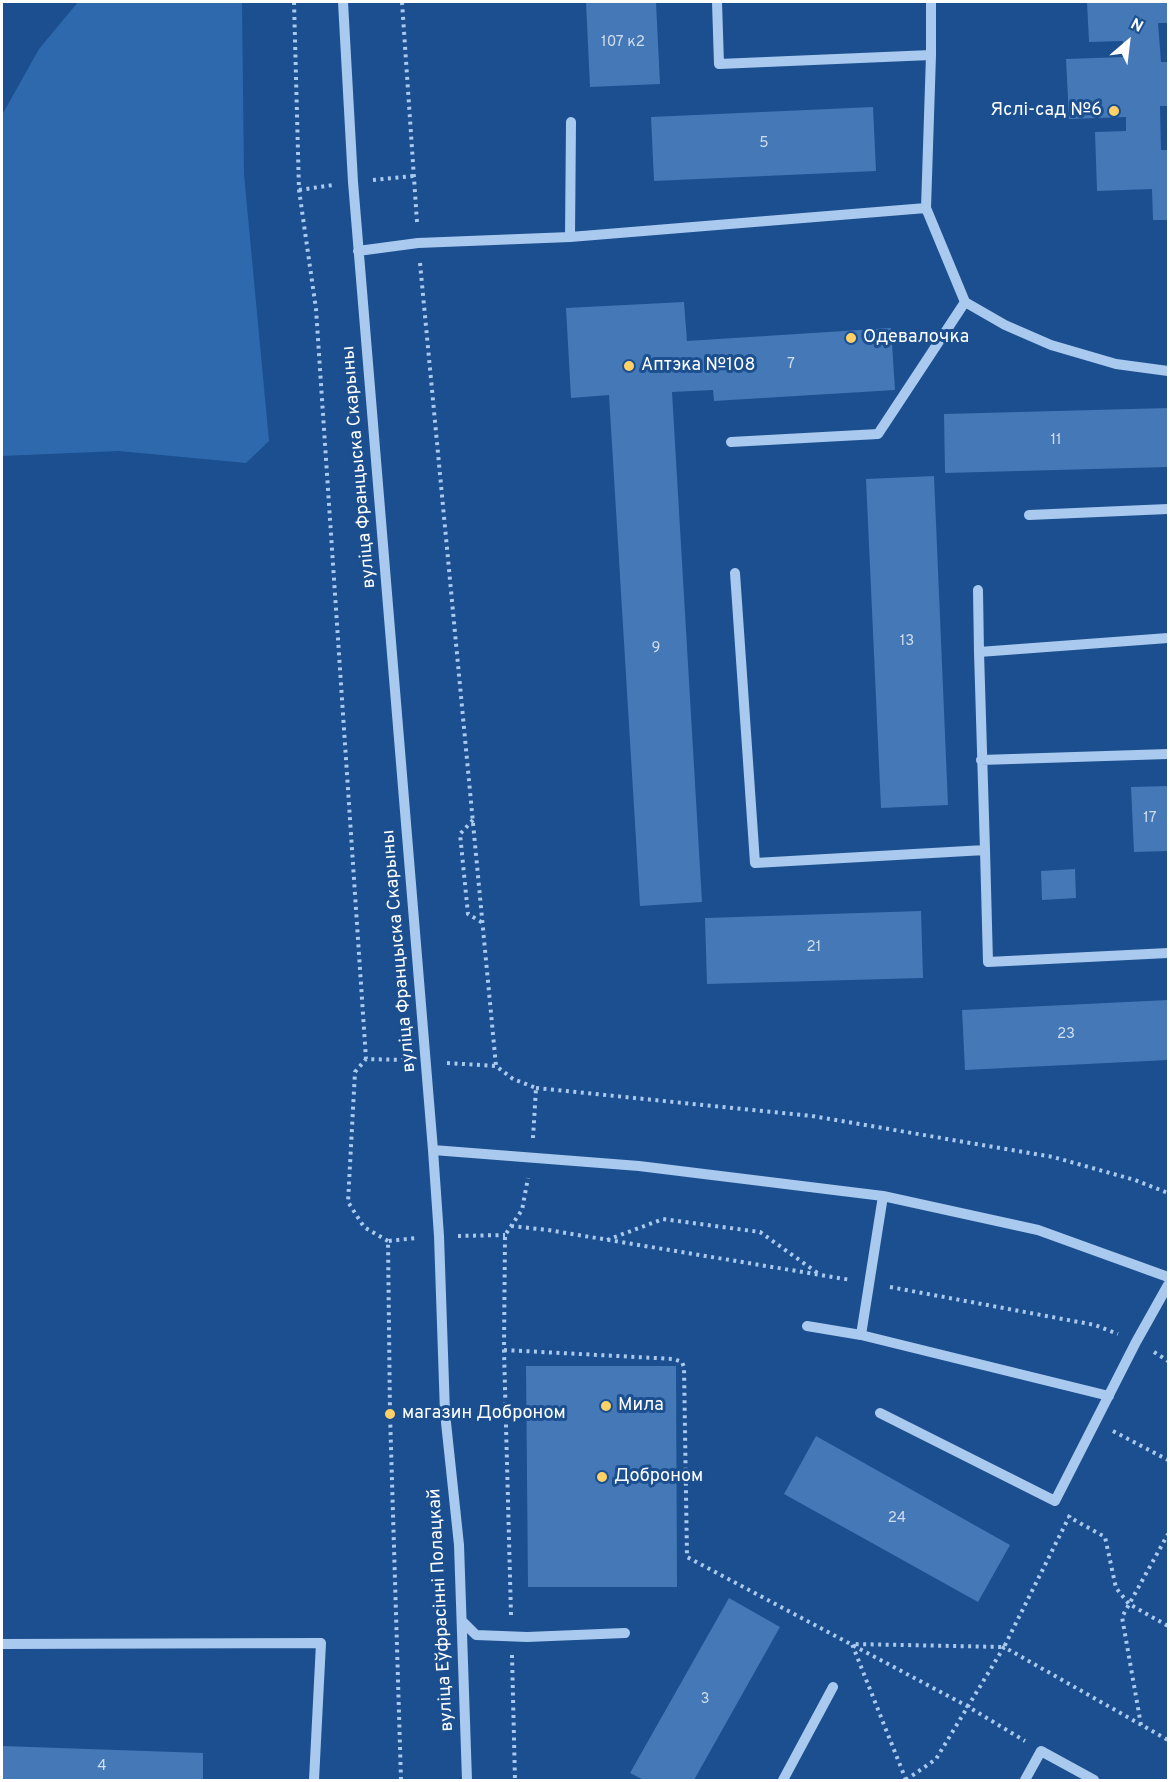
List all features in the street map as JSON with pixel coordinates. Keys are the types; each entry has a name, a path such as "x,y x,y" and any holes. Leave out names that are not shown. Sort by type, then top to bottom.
{"street":[{"name":"вуліца Францыска Скарыны","path":"344,2 358,251 433,1150"},
{"path":"717,2 719,64 931,55"},
{"path":"931,2 926,208 965,302 1005,325 1052,345 1116,364 1168,371"},
{"path":"570,237 571,122"},
{"path":"358,251 418,243 570,237 926,208"},
{"path":"730,442 879,434 965,302"},
{"path":"1029,515 1168,509"},
{"path":"735,573 755,863 985,850"},
{"path":"978,590 988,962 1168,953"},
{"path":"979,652 1168,638"},
{"path":"981,760 1168,754"},
{"path":"433,1150 639,1166 883,1196 1038,1230 1168,1277"},
{"name":"вуліца Еўфрасінні Полацкай","path":"433,1150 439,1236 445,1413 459,1545 466,1780"},
{"path":"861,1335 883,1196"},
{"path":"880,1413 1055,1501 1136,1342 1168,1285"},
{"path":"807,1326 861,1335 1109,1396"},
{"path":"462,1621 476,1635 527,1637 625,1633"},
{"path":"2,1644 321,1643 314,1780"},
{"path":"783,1780 833,1687"},
{"path":"1025,1780 1041,1751 1095,1780"}],"path":[{"path":"294,2 299,190 317,320 366,1059"},
{"path":"402,2 418,243 496,1066"},
{"path":"474,819 460,834 468,914 483,923"},
{"path":"536,1088 812,1116 1053,1157 1135,1179 1168,1193"},
{"path":"607,1240 663,1219 760,1232 822,1275"},
{"path":"511,1226 870,1283 1095,1325 1136,1342 1168,1361"},
{"path":"401,1780 390,1414 388,1240 439,1236 505,1235 504,1350 515,1780"},
{"path":"504,1350 674,1359 681,1362 684,1367 687,1557 967,1706 1041,1751"},
{"path":"1107,1440 1117,1421"},
{"path":"1112,1431 1168,1460"},
{"path":"852,1644 906,1780 936,1759 1004,1647 1073,1508"},
{"path":"1069,1517 1105,1537 1116,1587 1129,1604 1168,1626"},
{"path":"1141,1725 1122,1617 1168,1534"},
{"path":"852,1644 1004,1647 1168,1740"}],"shaded area":[{"path":"78,2 242,2 244,174 269,441 246,463 119,451 2,456 2,115 39,49"}],"building":[{"path":"586,2 656,2 660,84 590,87"},
{"name":"Яслі-сад №6","path":"1087,2 1168,2 1168,23 1158,23 1161,62 1168,62 1168,106 1160,106 1161,150 1168,150 1168,220 1153,220 1152,189 1097,191 1095,132 1126,131 1126,117 1069,119 1066,59 1124,57 1123,41 1089,42"},
{"path":"873,107 876,171 654,181 651,117"},
{"path":"684,302 687,341 891,328 895,390 714,401 713,390 672,392 702,902 640,906 609,395 571,398 566,308"},
{"path":"1168,408 1168,467 945,473 944,414"},
{"path":"934,476 948,805 881,808 866,479"},
{"path":"1168,786 1168,851 1134,852 1131,787"},
{"path":"1075,869 1076,898 1042,900 1041,871"},
{"path":"921,911 923,978 707,984 705,918"},
{"path":"1168,1000 1168,1060 965,1070 962,1010"},
{"name":"Доброном","path":"526,1366 676,1366 677,1587 528,1587"},
{"path":"816,1436 1010,1545 978,1602 784,1494"},
{"path":"729,1598 780,1627 694,1780 644,1780 630,1773"},
{"path":"2,1746 203,1753 203,1780 2,1780"}],"place":[{"name":"Яслі-сад №6","path":"1114,111"},
{"name":"Одевалочка","path":"851,338"},
{"name":"Аптэка №108","path":"629,366"},
{"name":"Мила","path":"606,1406"},
{"name":"магазин Доброном","path":"390,1414"},
{"name":"Доброном","path":"602,1477"}]}
